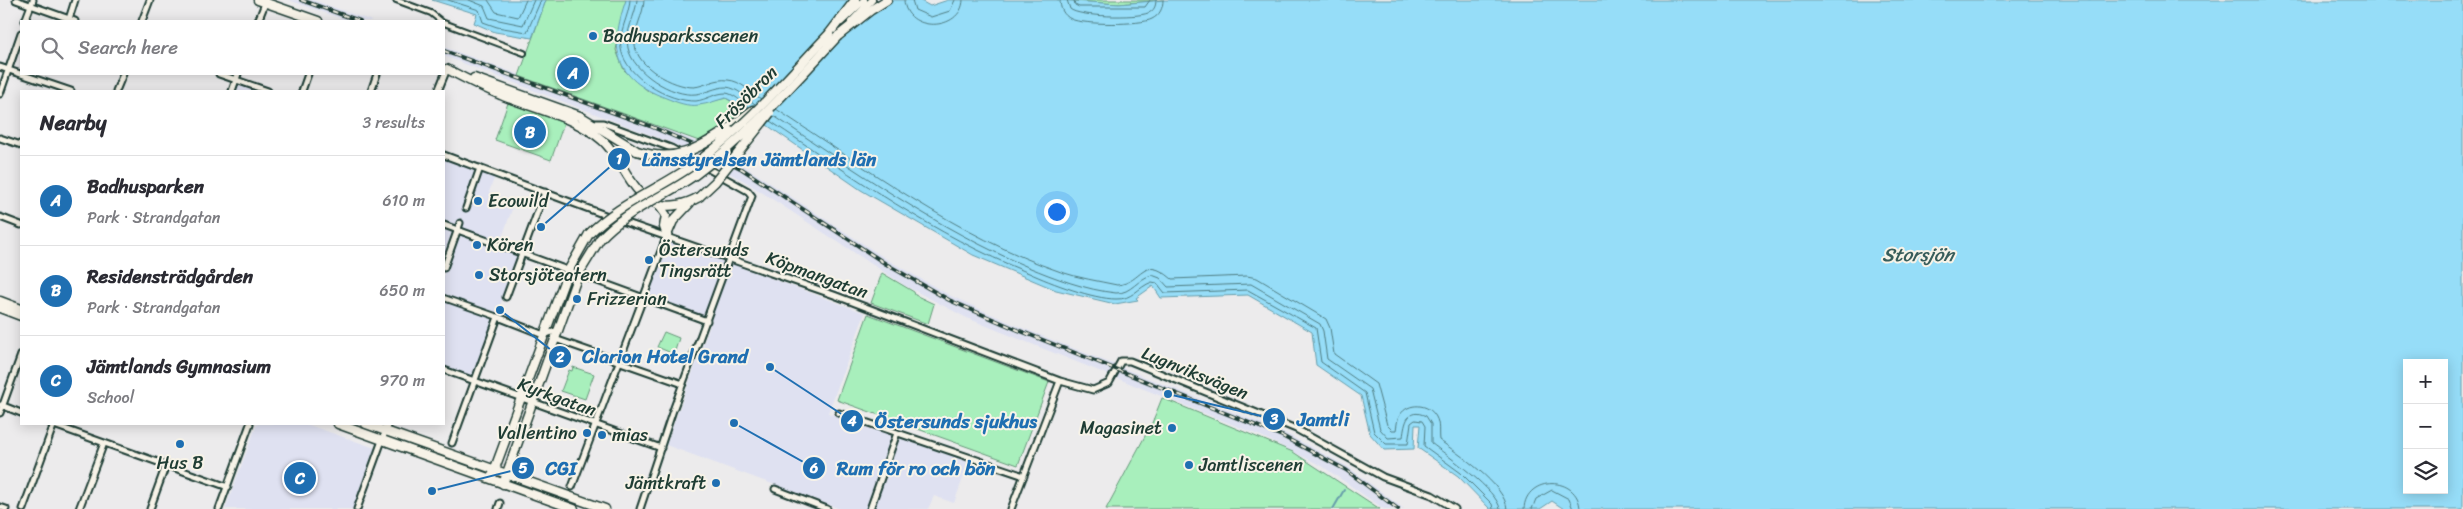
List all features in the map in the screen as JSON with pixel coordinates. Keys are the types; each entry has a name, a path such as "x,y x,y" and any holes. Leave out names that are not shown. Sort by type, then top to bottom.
{"main road":[{"name":"Frösöbron","path":"492,479 568,271 589,234 607,217 668,182 733,134 829,34 855,0"},
{"name":"Frösöbron","path":"503,484 578,275 600,239 619,220 681,184 720,154 838,36 887,0"},
{"path":"263,1 315,20"},
{"path":"445,68 580,116 637,150 665,156 694,150 728,129 765,101"},
{"path":"445,68 506,97 568,120 585,128 602,140 621,161 640,191 658,204 666,215 664,226 667,236"},
{"name":"Frösöbron","path":"667,236 673,221 682,210 715,182 800,76"},
{"path":"658,204 682,204 699,197"},
{"path":"0,301 20,309"},
{"path":"0,308 20,316"},
{"path":"341,425 574,509"},
{"path":"373,425 387,427 605,509"}],"street":[{"path":"16,0 32,3 72,20"},
{"path":"69,19 76,0"},
{"path":"142,20 150,0"},
{"path":"396,0 431,13 440,20"},
{"name":"Frösöbron","path":"829,34 864,0"},
{"name":"Frösöbron","path":"838,36 872,0"},
{"path":"258,20 263,1"},
{"path":"25,20 32,3"},
{"path":"445,23 524,53"},
{"path":"0,94 20,36"},
{"path":"0,67 20,74"},
{"path":"23,75 68,90"},
{"path":"116,90 122,75"},
{"path":"302,90 308,75"},
{"path":"371,90 377,75"},
{"path":"438,90 443,75"},
{"path":"232,90 237,77 266,90"},
{"path":"593,123 603,123 671,148 748,191 752,196 660,448 640,509"},
{"path":"0,138 20,146"},
{"name":"Köpmangatan","path":"445,155 730,258 1060,381 1093,390 1109,383 1117,370"},
{"path":"466,208 480,168"},
{"path":"506,297 545,192"},
{"path":"0,217 20,225"},
{"path":"445,265 460,223"},
{"path":"445,226 707,321"},
{"path":"572,488 667,236"},
{"path":"445,298 544,334 553,334 558,330"},
{"path":"452,443 498,317"},
{"path":"555,339 683,384"},
{"path":"0,413 1,405 20,358"},
{"name":"Lugnviksvägen","path":"1117,370 1121,362 1130,361 1257,412 1296,429 1382,477 1432,495 1455,509"},
{"name":"Kyrkgatan","path":"445,370 660,448"},
{"path":"1011,509 1060,381"},
{"path":"1,405 20,413"},
{"path":"839,413 1024,476"},
{"path":"23,509 53,425"},
{"path":"56,425 228,487"},
{"path":"219,509 250,425"},
{"path":"357,509 387,427"},
{"path":"870,509 897,433"},
{"path":"79,509 104,443"},
{"path":"150,509 166,465"},
{"path":"775,489 827,509"},
{"path":"0,507 6,509"}],"shaded area":[{"path":"289,0 313,0 369,20 345,20"},
{"path":"445,47 651,123 705,145 744,166 888,260 951,296 1020,327 1283,432 1348,467 1404,509 1384,509 1322,466 1261,436 967,318 904,285 746,182 672,143 445,56"},
{"path":"237,83 258,90 234,90"},
{"path":"445,158 495,176 489,192 515,201 500,243 520,251 473,379 445,368"},
{"path":"667,240 865,313 828,413 969,462 954,503 934,496 928,509 840,509 666,445 712,320 646,297"},
{"path":"257,425 309,425 375,448 353,509 225,509"}],"green space":[{"path":"546,0 626,0 616,50 624,70 649,92 717,100 726,98 745,111 740,115 757,126 737,151 707,136 699,141 519,76"},
{"path":"1057,0 1164,0 1119,4"},
{"path":"508,103 564,123 551,160 495,140"},
{"path":"882,273 914,292 915,295 934,304 928,324 871,303"},
{"path":"868,314 1049,382 1018,465 837,400"},
{"path":"664,332 679,338 674,354 657,347"},
{"path":"573,367 594,374 585,399 561,391 569,370 572,371"},
{"path":"1162,398 1293,452 1380,509 1106,509 1152,423"}],"water":[{"path":"432,0 546,0 532,38 495,32 474,23 477,14"},
{"name":"Storsjön","path":"626,0 919,0 930,6 948,0 1057,0 1119,4 1164,0 2463,0 2463,509 1564,509 1552,501 1540,509 1490,509 1458,476 1418,448 1420,425 1415,425 1414,449 1384,450 1370,434 1361,396 1316,365 1312,332 1248,295 1161,298 1153,286 1136,298 1138,300 1115,304 1056,290 973,255 861,190 726,98 702,104 686,105 649,90 635,81 626,71 620,60 617,47 618,33"}],"waterway":[{"path":"1333,509 1344,490"}],"railway":[{"path":"301,0 357,20"},
{"path":"445,51 650,126 703,149 742,169 886,264 949,300 1018,330 1282,436 1346,470 1398,509"}],"place":[{"name":"Badhusparksscenen","path":"593,36"},
{"name":"Badhusparken","path":"573,73"},
{"name":"Residensträdgården","path":"530,132"},
{"name":"Ecowild","path":"478,201"},
{"name":"Länsstyrelsen Jämtlands län","path":"541,227"},
{"name":"Kören","path":"477,245"},
{"name":"Östersunds Tingsrätt","path":"649,260"},
{"name":"Storsjöteatern","path":"479,275"},
{"name":"Frizzerian","path":"577,299"},
{"name":"Clarion Hotel Grand","path":"500,310"},
{"name":"Östersunds sjukhus","path":"770,367"},
{"name":"Jamtli","path":"1168,394"},
{"name":"Rum för ro och bön","path":"734,423"},
{"name":"Magasinet","path":"1172,428"},
{"name":"Vallentino","path":"587,433"},
{"name":"mias","path":"602,435"},
{"name":"Hus B","path":"180,444"},
{"name":"Jamtliscenen","path":"1189,465"},
{"name":"Jämtlands Gymnasium","path":"300,478"},
{"name":"Jämtkraft","path":"716,483"},
{"name":"CGI","path":"432,491"}]}
